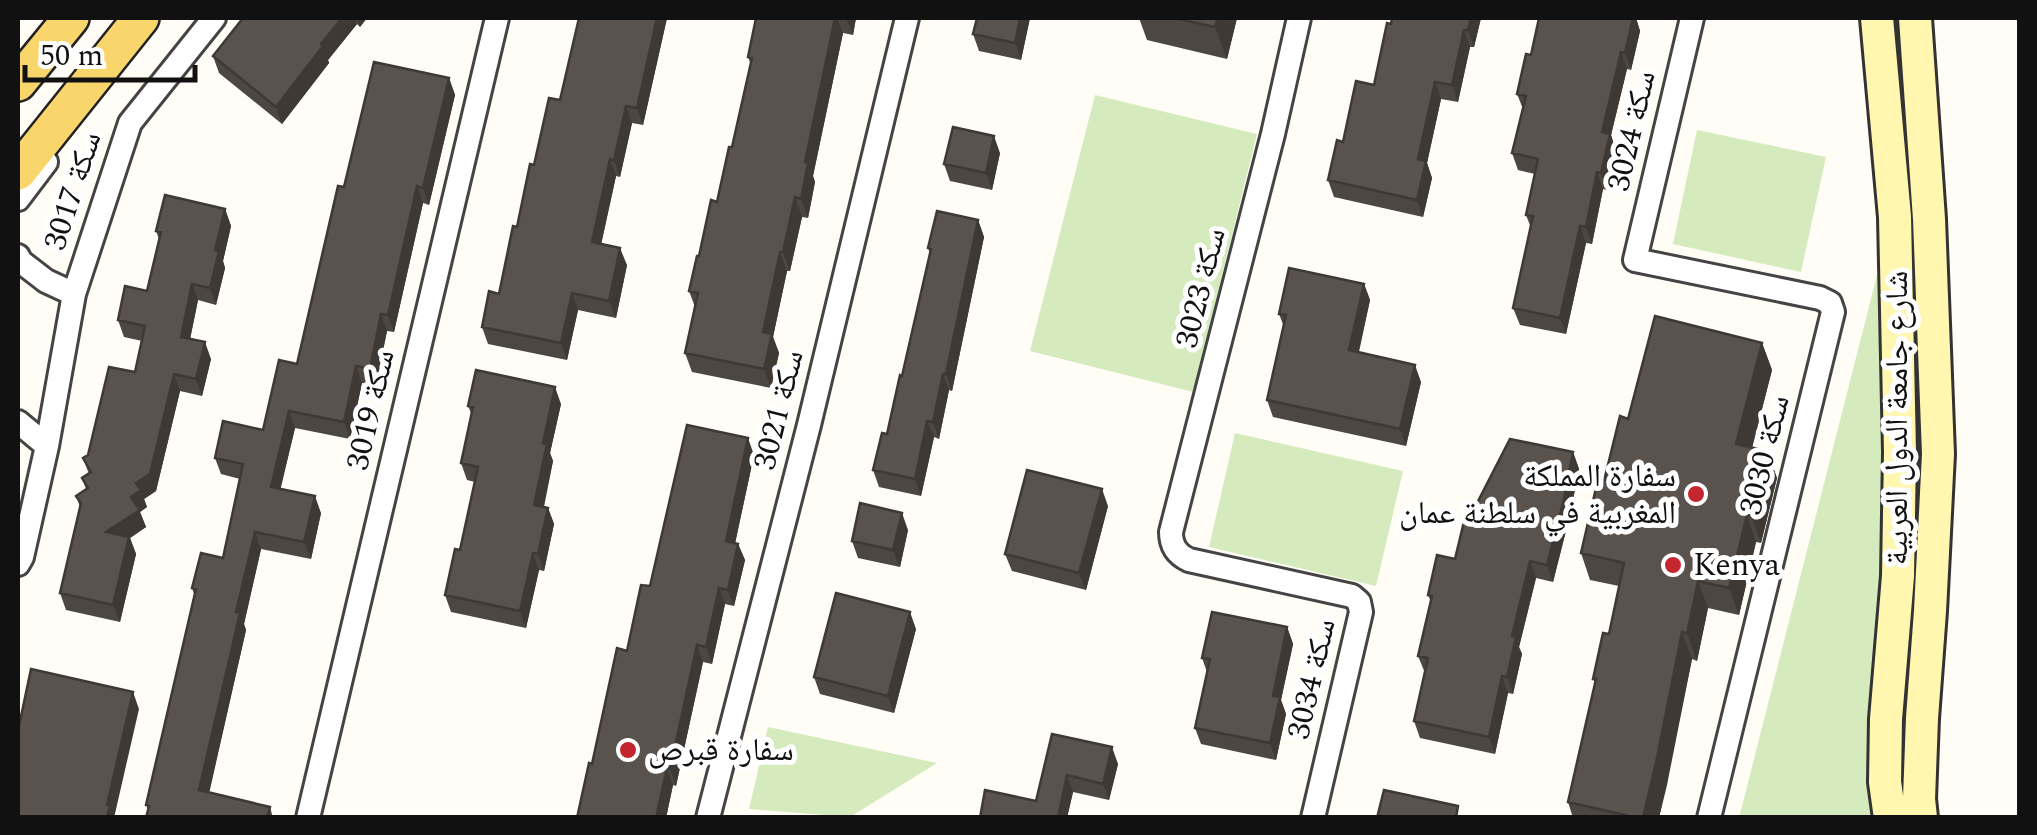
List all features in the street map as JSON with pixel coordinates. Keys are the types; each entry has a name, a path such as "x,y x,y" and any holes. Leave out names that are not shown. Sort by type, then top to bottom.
{"main road":[{"path":"18,83 71,18"},
{"path":"18,172 142,18"},
{"name":"شارع جامعة الدول العربية","path":"1877,18 1895,217 1900,452 1898,576 1886,720 1885,782 1890,818"},
{"name":"شارع جامعة الدول العربية","path":"1915,18 1938,454 1921,734 1920,818"}],"street":[{"name":"سكة 3017","path":"18,564 47,446 74,294 130,123 214,18"},
{"name":"سكة 3019","path":"308,818 497,18"},
{"name":"سكة 3021","path":"708,818 809,425 907,18"},
{"name":"سكة 3023","path":"1196,562 1177,552 1170,532 1300,18"},
{"name":"سكة 3024","path":"1634,260 1692,18"},
{"name":"سكة 3017","path":"18,199 67,133 102,68"},
{"name":"سكة 3017","path":"18,256 46,282 74,294"},
{"name":"سكة 3030","path":"1634,260 1820,298 1830,302 1833,312 1709,818"},
{"path":"18,422 47,446"},
{"path":"18,472 38,489"},
{"name":"سكة 3034","path":"1196,562 1352,596 1359,602 1361,612 1313,818"}],"green space":[{"path":"1095,95 1257,134 1193,392 1030,351"},
{"path":"1697,130 1826,157 1801,272 1673,244"},
{"path":"1877,275 1882,427 1880,610 1871,817 1739,818"},
{"path":"1235,433 1403,471 1376,586 1209,547"},
{"path":"768,727 937,763 850,817 749,809"}],"building":[{"path":"243,18 342,18 276,107 213,56"},
{"path":"579,18 657,18 637,108 626,106 592,242 620,248 609,301 572,293 561,343 482,327 489,291 499,294 513,226 517,227 549,98 560,100"},
{"path":"756,18 835,18 801,199 795,197 763,332 772,334 764,369 685,353 698,293 689,291 711,200 717,202 732,147 752,58 748,57"},
{"path":"977,18 1020,18 1015,43 973,34"},
{"path":"1174,18 1218,18 1215,27"},
{"path":"1392,18 1471,18 1468,30 1464,30 1452,85 1435,82 1418,159 1426,161 1417,200 1328,180 1337,140 1343,142 1356,81 1374,85 1387,23 1391,24"},
{"path":"1539,18 1633,18 1602,132 1610,134 1601,173 1597,172 1586,227 1580,226 1560,318 1513,308 1533,216 1526,215 1538,159 1512,153 1526,96 1517,94"},
{"path":"374,62 449,78 423,188 417,186 388,315 381,314 370,369 356,366 344,422 289,411 271,487 315,496 304,542 255,532 199,790 270,807 267,818 146,818 201,553 223,558 243,464 215,458 223,421 263,430 279,360 297,364 338,186 344,187"},
{"path":"953,127 994,136 986,173 944,164"},
{"path":"165,195 225,209 210,288 192,284 181,337 205,342 196,379 174,374 150,474 136,483 141,490 131,497 140,510 106,532 129,537 113,605 60,593 81,503 76,496 88,488 82,478 91,472 83,458 88,455 109,367 135,372 145,326 118,320 125,286 147,291"},
{"path":"937,211 978,220 946,374 933,422 927,421 915,479 873,470 902,376"},
{"path":"1289,268 1364,284 1349,350 1415,365 1400,429 1267,400 1286,315 1279,314"},
{"path":"1655,316 1762,343 1736,444 1767,451 1729,588 1698,581 1687,634 1682,632 1643,818 1638,818 1568,802 1603,633 1609,634 1624,563 1581,553 1596,488 1602,489 1620,416 1628,419"},
{"path":"476,370 555,387 534,505 548,508 520,611 445,595 455,549 460,550 478,467 461,463"},
{"path":"687,425 748,438 726,541 738,544 728,590 719,588 706,647 697,645 656,818 577,818 617,648 627,651 641,585 650,586"},
{"path":"1510,439 1573,452 1547,565 1530,561 1512,636 1516,637 1507,677 1502,676 1489,737 1414,721 1428,658 1418,656 1437,555 1455,559 1468,505 1475,507"},
{"path":"1027,470 1102,489 1079,573 1005,554"},
{"path":"860,503 902,513 893,550 852,541"},
{"path":"836,593 910,612 888,696 814,677"},
{"path":"1212,612 1287,627 1273,696 1280,697 1270,743 1195,728 1210,659 1202,658"},
{"path":"31,669 133,692 107,818 18,818 18,731"},
{"path":"1052,734 1112,747 1103,784 1067,775 1058,818 980,818 985,790 1036,801"},
{"path":"1384,790 1458,806 1456,818 1377,818"}],"place":[{"name":"سفارة المملكة المغربية في سلطنة عمان","path":"1696,494"},
{"name":"Kenya","path":"1673,565"},
{"name":"سفارة قبرص","path":"628,750"}]}
